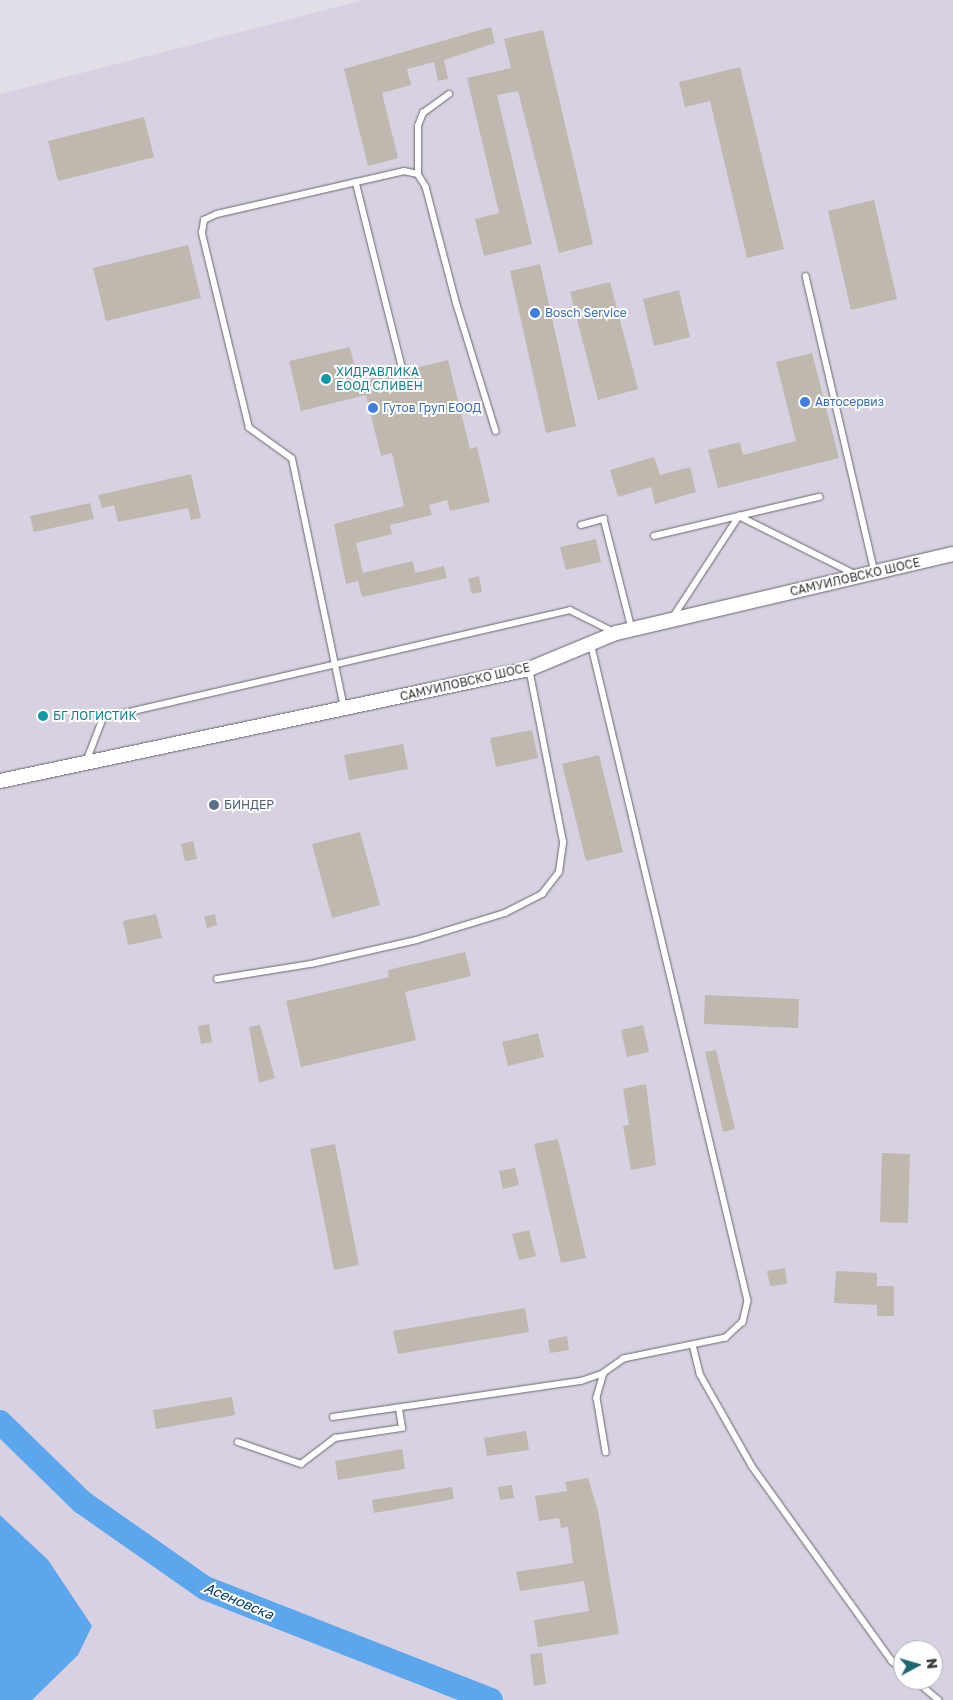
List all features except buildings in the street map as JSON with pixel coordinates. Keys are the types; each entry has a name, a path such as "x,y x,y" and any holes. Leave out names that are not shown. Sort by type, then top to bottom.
{"street":[{"name":"САМУИЛОВСКО ШОСЕ","path":"0,781 529,669 616,633 953,554"}],"lane":[{"path":"449,94 423,113 418,126 418,174 426,186 457,305 496,431"},
{"path":"344,708 292,459 249,428 202,233 204,220 217,214 404,171 418,174"},
{"path":"356,182 402,366"},
{"path":"806,276 875,572"},
{"path":"654,536 818,497"},
{"path":"739,516 859,576"},
{"path":"670,620 739,516"},
{"path":"581,525 604,519 632,629"},
{"path":"85,764 103,718 570,610 616,633"},
{"path":"333,1417 581,1381 604,1373 624,1359 726,1338 743,1322 748,1302 591,643"},
{"path":"217,979 311,964 417,940 505,913 542,894 560,872 563,842 529,669"},
{"path":"693,1345 700,1374 752,1466 893,1661"},
{"path":"604,1373 597,1398 606,1452"},
{"path":"238,1442 301,1464 335,1438 402,1428 399,1408"},
{"path":"927,1690 939,1700"}],"shaded area":[{"path":"364,0 953,0 953,1700 0,1700 0,94"}],"water":[{"path":"0,1515 48,1560 92,1626 78,1655 32,1700 0,1700"}],"waterway":[{"name":"Асеновска","path":"0,1422 82,1502 205,1588 491,1700"}],"place":[{"name":"Bosch Service","path":"535,313"},
{"name":"ХИДРАВЛИКА ЕООД СЛИВЕН","path":"326,379"},
{"name":"Автосервиз","path":"805,402"},
{"name":"Гутов Груп ЕООД","path":"373,408"},
{"name":"БГ ЛОГИСТИК","path":"43,716"},
{"name":"БИНДЕР","path":"214,805"}]}
